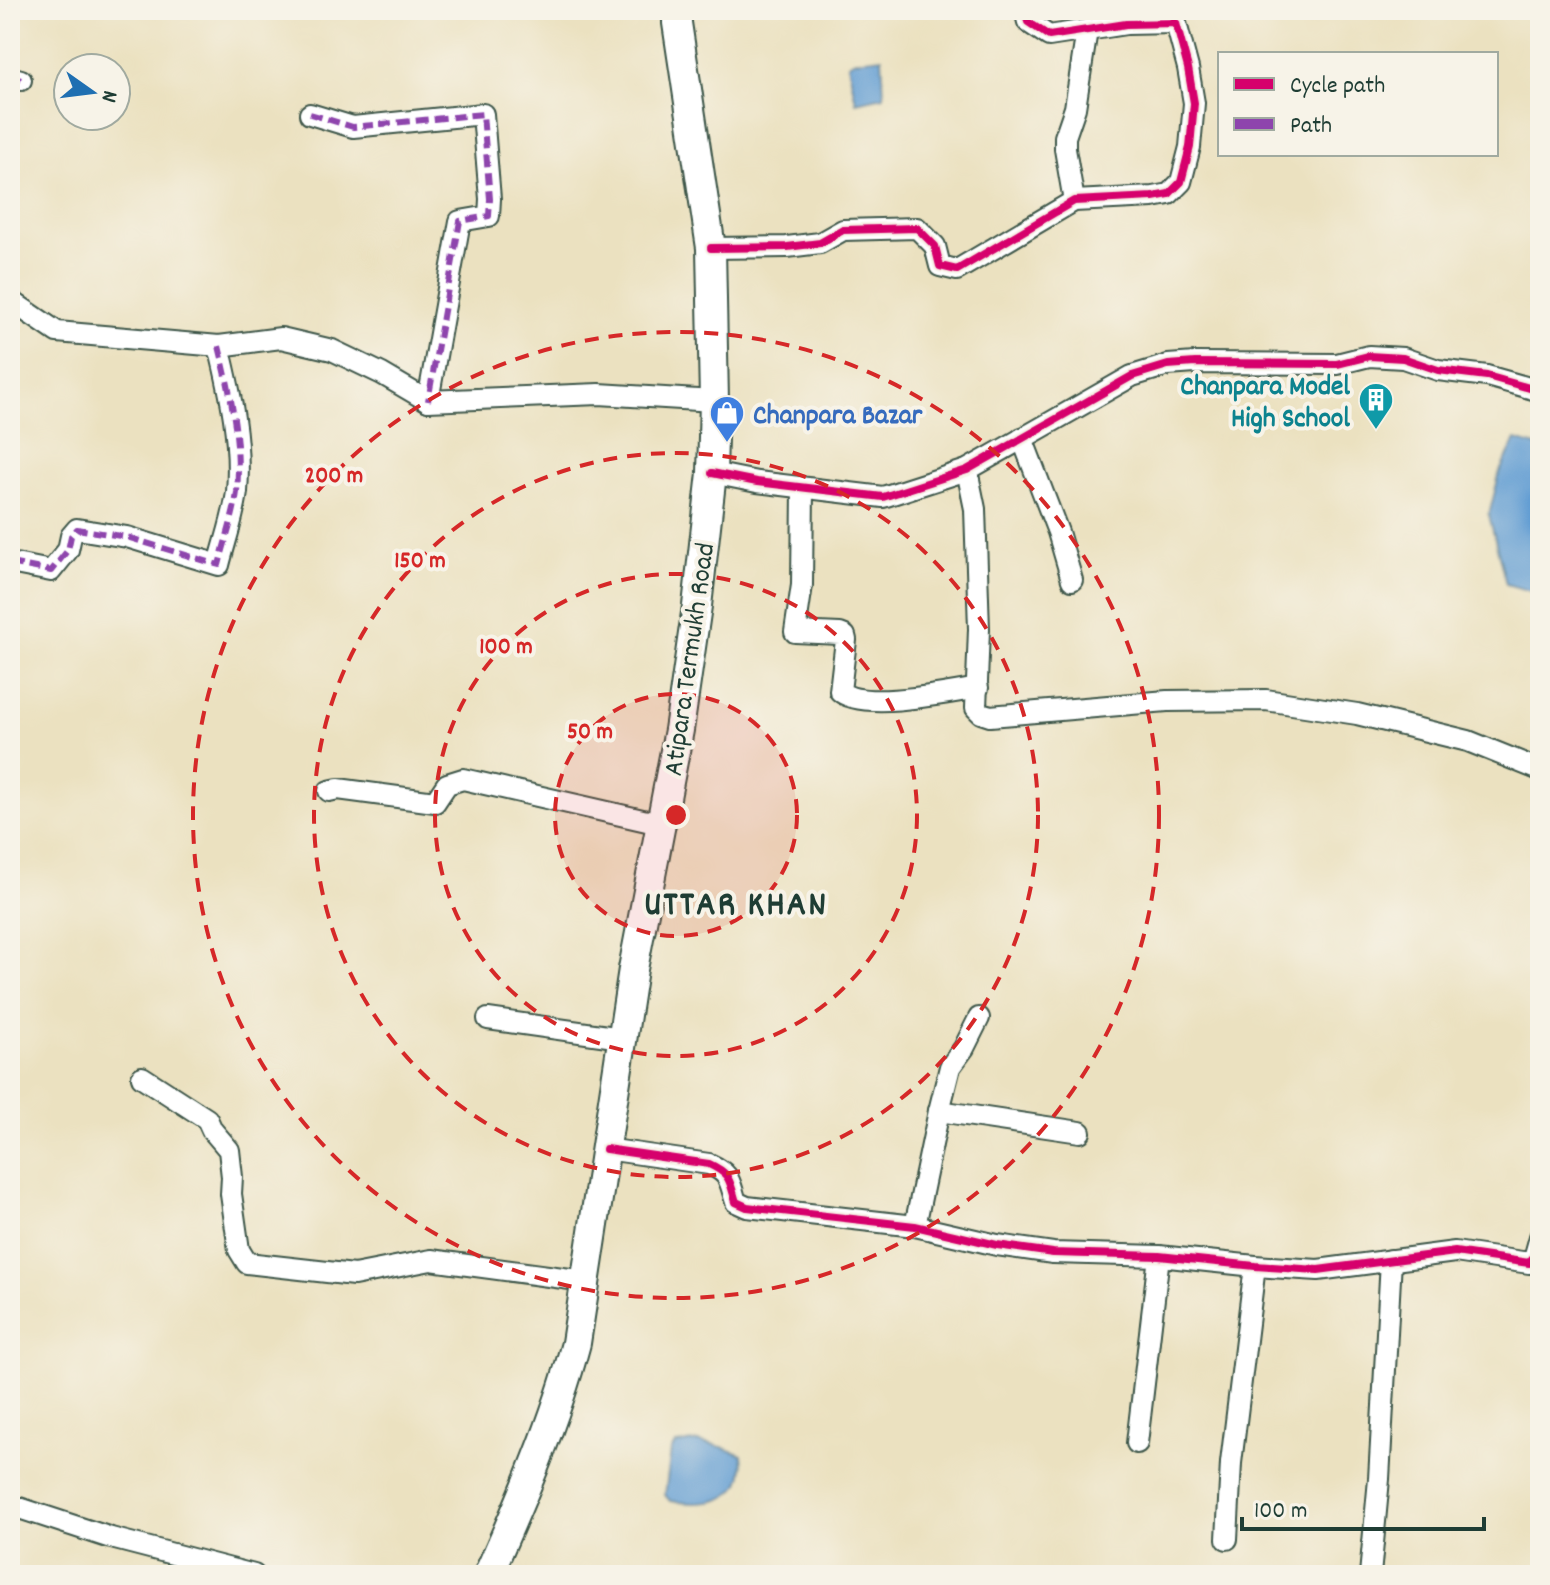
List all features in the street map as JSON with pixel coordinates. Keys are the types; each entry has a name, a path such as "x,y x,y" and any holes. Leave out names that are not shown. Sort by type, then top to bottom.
{"main road":[{"name":"Atipara Termukh Road","path":"488,1575 566,1383 576,1343 633,969 679,730 697,606 712,473 711,248 677,10"}],"street":[{"path":"711,248 787,247 820,243 843,230 917,228 935,246 940,266 957,270 1074,201 1169,194 1181,182 1190,147 1194,103 1176,23 1126,24 1049,36 1028,22 1025,10"},
{"path":"1074,201 1065,137 1075,108 1087,30"},
{"path":"310,114 353,127 483,114 489,216 460,221 428,401"},
{"path":"10,300 57,332 219,346 281,338 332,350 428,401 599,394 714,401"},
{"path":"10,563 51,571 68,550 71,536 77,529 127,537 219,565 237,494 237,439 219,346"},
{"path":"712,473 757,482 883,497 967,470 1132,376 1168,365 1337,364 1369,356 1403,358 1438,370 1487,376 1540,391"},
{"path":"1022,438 1058,532 1072,580"},
{"path":"967,470 975,509 979,629 976,708 981,713 990,716 1167,701 1266,700 1357,714 1468,741 1540,770"},
{"path":"803,488 802,585 795,632 845,636 840,691 857,699 913,699 978,688"},
{"path":"329,791 338,789 435,802 447,784 463,779 647,821 662,819"},
{"path":"915,1226 950,1067 979,1018"},
{"path":"488,1019 622,1038"},
{"path":"142,1077 207,1119 229,1150 239,1250 247,1263 354,1275 431,1260 585,1281"},
{"path":"939,1111 1080,1132"},
{"path":"606,1149 709,1164 724,1171 736,1202 747,1207 915,1226 997,1245 1053,1253 1159,1256 1318,1270 1455,1252 1529,1263 1535,1255 1540,1237"},
{"path":"1137,1443 1159,1256"},
{"path":"1374,1574 1391,1260"},
{"path":"1227,1539 1231,1463 1255,1266"},
{"path":"10,1505 111,1538 254,1575"}],"water":[{"path":"882,57 884,96 856,102 848,64 855,60"},
{"path":"1516,440 1540,447 1540,594 1506,584 1489,515 1500,471"},
{"path":"697,1442 742,1455 739,1484 732,1493 710,1502 670,1501 665,1495 671,1450 676,1444"}],"marked path":[{"path":"10,77 21,80"},
{"path":"310,114 353,127 483,114 489,216 460,221 428,401"},
{"path":"10,563 51,571 68,550 71,536 77,529 127,537 219,565 234,510 238,473 234,419 219,346"}],"cycle path":[{"path":"711,248 787,247 820,243 843,230 917,228 935,246 940,266 957,270 1074,201 1169,194 1181,182 1190,147 1194,103 1176,23 1126,24 1049,36 1028,22 1025,10"},
{"path":"712,473 757,482 883,497 967,470 1132,376 1168,365 1337,364 1369,356 1403,358 1438,370 1487,376 1540,391"},
{"path":"606,1149 709,1164 725,1175 736,1202 747,1207 915,1226 997,1245 1053,1253 1159,1256 1318,1270 1455,1252 1529,1263 1535,1255 1540,1237"}],"place":[{"name":"Chanpara Model High School","path":"1376,431"},
{"name":"Chanpara Bazar","path":"727,444"}],"district":[{"name":"UTTAR KHAN","path":"736,901"}]}
